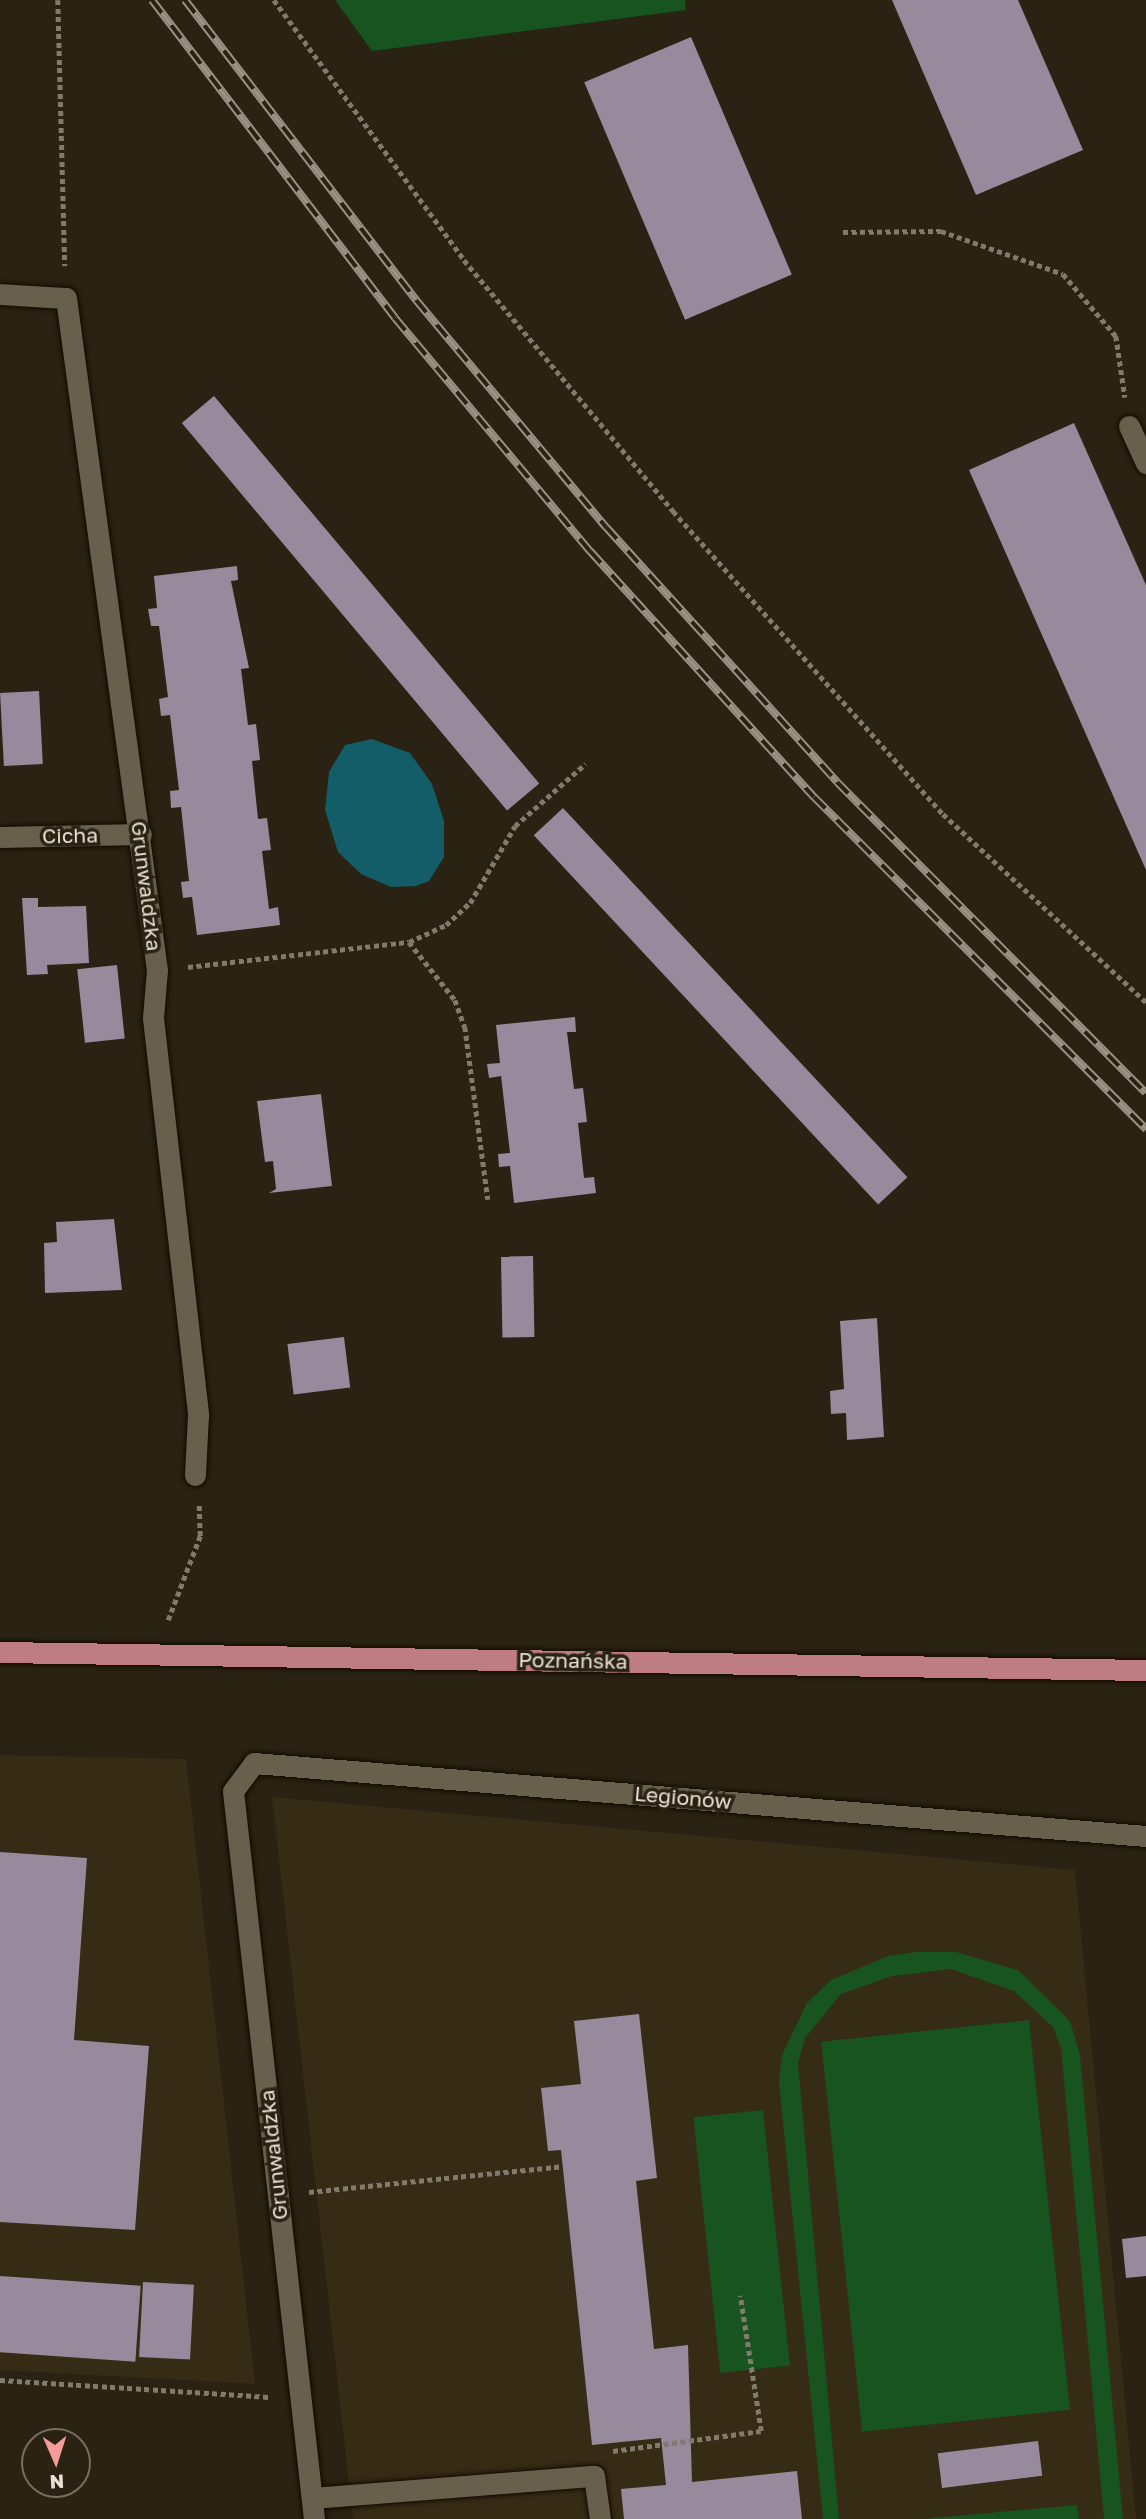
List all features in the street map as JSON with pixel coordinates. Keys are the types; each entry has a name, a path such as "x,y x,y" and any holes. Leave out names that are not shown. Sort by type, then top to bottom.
{"main road":[{"name":"Poznańska","path":"0,1652 1146,1670"}],"street":[{"path":"0,294 66,298"},
{"name":"Grunwaldzka","path":"66,298 158,970 153,1018 198,1415 195,1475"},
{"path":"1129,426 1146,463"},
{"name":"Cicha","path":"0,837 141,834"},
{"name":"Legionów","path":"233,1791 254,1763 281,1763 1146,1836"},
{"name":"Grunwaldzka","path":"233,1791 313,2509"},
{"path":"313,2509 594,2476 600,2519"}],"path":[{"path":"58,0 56,57 66,298"},
{"path":"274,0 464,260 673,511 943,814 1146,1002"},
{"path":"844,232 941,231 1063,274 1116,336 1129,426"},
{"path":"158,970 409,942 446,925 470,903 515,826 585,764"},
{"path":"409,942 455,1000 465,1027 488,1199"},
{"path":"168,1620 200,1536 195,1475"},
{"path":"307,2192 563,2166"},
{"path":"594,2476 614,2449 761,2431 740,2297"},
{"path":"0,2380 272,2397"}],"shaded area":[{"path":"0,1755 186,1759 255,2384 0,2370"},
{"path":"272,1797 1075,1870 1136,2519 353,2519"}],"green space":[{"path":"335,0 685,0 686,10 372,51"},
{"path":"917,1952 956,1952 1018,1970 1070,2021 1080,2055 1123,2519 1104,2519 1061,2048 1053,2027 1014,1991 951,1969 892,1976 841,1994 805,2038 798,2063 839,2519 823,2519 779,2082 782,2055 807,2003 831,1980 888,1956"},
{"path":"1029,2020 1070,2410 862,2432 821,2042"},
{"path":"763,2110 790,2366 720,2373 693,2117"},
{"path":"1077,2505 1079,2519 923,2519"}],"water":[{"path":"372,739 410,753 432,784 444,821 444,857 429,881 416,886 391,887 361,874 338,852 325,810 329,772 345,745"}],"building":[{"path":"892,0 1018,0 1083,150 976,195"},
{"path":"691,37 792,274 685,320 584,82"},
{"path":"214,396 539,784 507,811 182,423"},
{"path":"1074,423 1146,585 1146,870 969,470"},
{"path":"237,566 238,580 231,581 249,668 241,669 248,725 256,724 260,760 252,761 258,819 267,818 271,850 262,851 269,909 278,907 280,925 197,935 192,897 183,898 181,882 189,881 181,807 171,808 170,791 179,790 170,715 161,716 159,699 168,697 159,626 151,626 148,609 157,608 154,576"},
{"path":"39,691 43,764 4,766 0,693"},
{"path":"563,808 907,1177 878,1205 534,835"},
{"path":"22,898 38,898 38,907 86,906 89,963 47,965 48,974 27,975"},
{"path":"117,965 125,1039 85,1043 77,969"},
{"path":"575,1017 576,1032 567,1032 574,1089 583,1088 587,1122 578,1123 584,1178 594,1177 596,1193 514,1203 510,1166 499,1167 498,1154 510,1153 501,1076 489,1078 487,1064 500,1063 496,1025"},
{"path":"321,1094 332,1186 269,1193 276,1189 273,1161 265,1162 257,1101"},
{"path":"114,1219 122,1290 45,1293 44,1243 57,1242 56,1222"},
{"path":"533,1256 534,1337 502,1338 501,1257"},
{"path":"877,1318 884,1437 847,1440 846,1413 831,1414 830,1391 844,1389 840,1321"},
{"path":"344,1337 350,1388 294,1395 287,1344"},
{"path":"0,1852 87,1858 74,2040 149,2046 135,2230 0,2222"},
{"path":"639,2014 657,2178 636,2181 654,2349 688,2345 692,2482 797,2471 802,2519 624,2519 621,2489 666,2485 661,2438 592,2445 561,2150 548,2151 541,2088 581,2084 574,2021"},
{"path":"1146,2236 1146,2276 1126,2278 1122,2239"},
{"path":"0,2276 141,2286 135,2362 0,2352"},
{"path":"143,2282 194,2285 190,2360 139,2357"},
{"path":"1038,2441 1042,2476 942,2488 938,2453"}],"railway":[{"path":"152,0 395,318 590,551 814,797 1146,1129"},
{"path":"185,0 416,300 606,527 837,782 1146,1093"}]}
